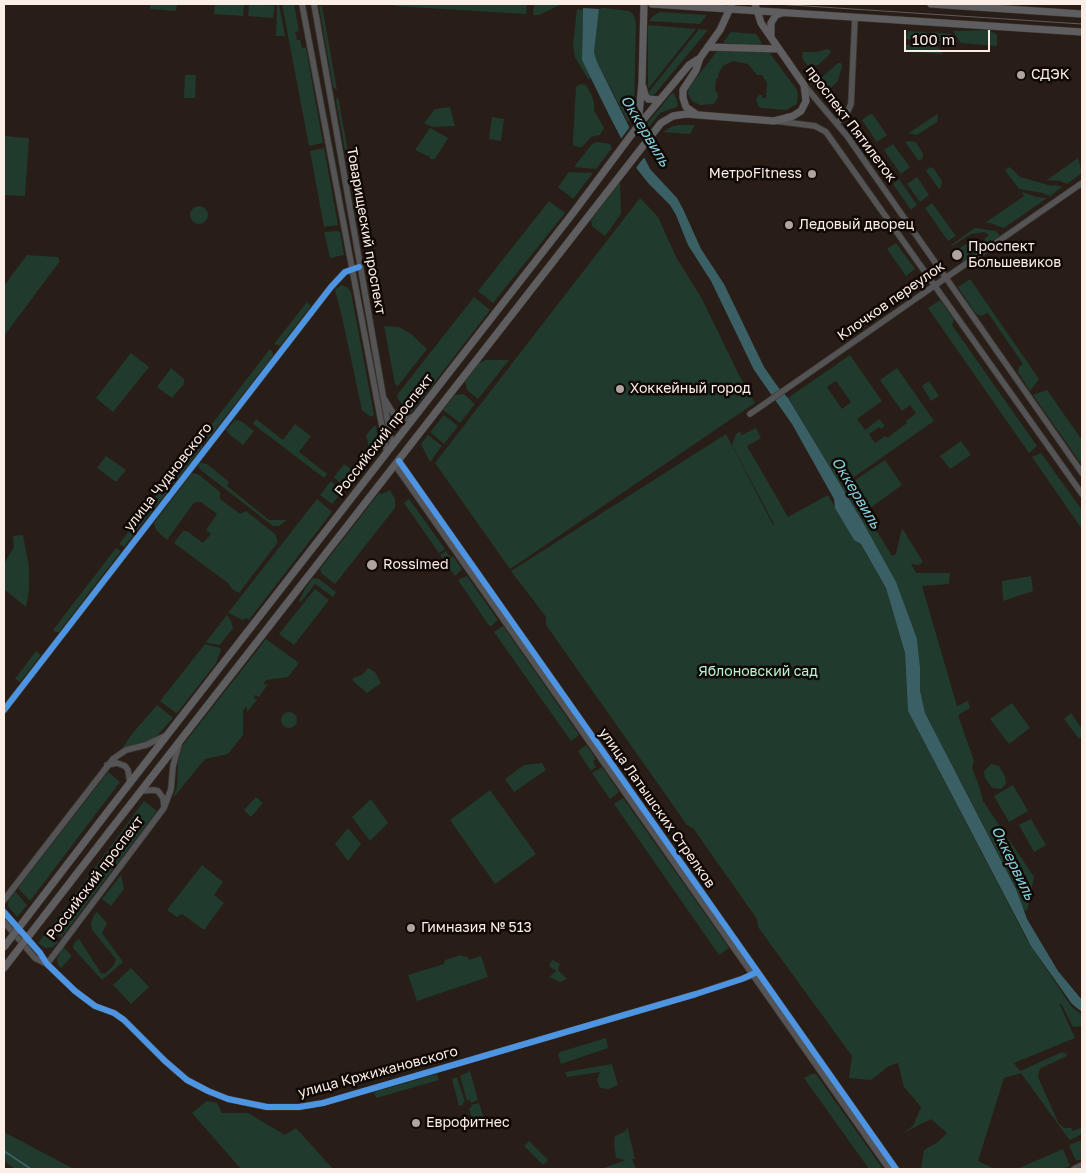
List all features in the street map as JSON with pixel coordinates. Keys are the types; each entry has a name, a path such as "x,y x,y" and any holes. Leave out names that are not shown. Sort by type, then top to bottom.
{"main road":[{"path":"638,126 642,82 644,4"},
{"path":"652,4 756,7 783,12 1082,32"},
{"path":"931,4 1082,14"},
{"path":"731,6 720,30 700,58 696,70 683,90 686,107 696,114 774,121 793,116 802,111 806,101 804,86"},
{"name":"проспект Пятилеток","path":"756,7 761,23 804,86"},
{"path":"772,39 771,23 776,15 783,12"},
{"path":"708,47 779,49"},
{"path":"638,126 689,65 700,58"},
{"path":"642,82 646,97 651,100 659,100"},
{"name":"Российский проспект","path":"4,968 661,123 679,115 696,114"},
{"name":"Российский проспект","path":"4,947 638,126"},
{"name":"Товарищеский проспект","path":"392,446 397,463"},
{"name":"улица Латышских Стрелков","path":"387,453 397,463"}],"street":[{"name":"Товарищеский проспект","path":"302,4 387,453"},
{"name":"Товарищеский проспект","path":"314,4 392,446"},
{"path":"837,123 846,115 851,104 855,17"},
{"name":"проспект Пятилеток","path":"804,86 837,123 1082,473"},
{"name":"проспект Пятилеток","path":"774,121 815,126 826,132 1082,494"},
{"name":"Клочков переулок","path":"750,414 1082,183"},
{"name":"улица Чудновского","path":"4,710 331,287 345,272 360,267"},
{"path":"383,396 397,416 408,419 416,415"},
{"name":"улица Латышских Стрелков","path":"397,463 755,974 889,1169"},
{"name":"Российский проспект","path":"4,900 108,765 119,754 168,735"},
{"name":"Российский проспект","path":"46,964 164,808 171,789 173,766 179,744"},
{"path":"108,765 117,763 125,766 128,770 130,782"},
{"path":"141,791 153,790 162,794 164,808"},
{"name":"улица Кржижановского","path":"4,912 40,953 46,964"},
{"name":"улица Кржижановского","path":"4,922 35,958 46,964 88,1001 114,1013 124,1020 165,1062 187,1080 208,1091 238,1102 267,1107 300,1107 330,1101 678,999 755,974"},
{"name":"улица Латышских Стрелков","path":"755,974 896,1169"},
{"path":"1074,1169 1082,1165"}],"green space":[{"path":"150,4 177,4 176,11 150,9"},
{"path":"215,4 244,4 243,16 214,14"},
{"path":"249,4 274,6 275,4 273,18 248,16"},
{"path":"277,4 279,4 285,36 276,36"},
{"path":"282,4 294,4 299,31 295,32 302,48 306,48 323,143 309,146"},
{"path":"394,4 527,4 526,14 394,6"},
{"path":"534,4 562,4 539,15 533,15"},
{"path":"319,6 322,6 337,90 333,87"},
{"path":"577,9 583,10 582,60 591,78 588,79 575,57 573,45"},
{"path":"599,9 629,11 633,14 636,22 634,112 628,122 597,62 594,52"},
{"path":"660,12 707,15 700,24 649,21"},
{"path":"648,25 696,29 648,89"},
{"path":"699,29 708,30 654,95 649,96 648,93"},
{"path":"990,30 997,35 997,46 961,43 953,31"},
{"path":"908,31 926,32 934,41 904,39"},
{"path":"731,32 756,34 762,43 760,45 724,43"},
{"path":"931,32 951,34 957,42 938,41"},
{"path":"904,45 938,47 943,54 904,51"},
{"path":"828,49 831,51 829,55 818,65 808,66 803,60 803,52 817,52"},
{"path":"718,50 768,51 797,90 797,104 786,110 761,108 758,106 756,99 759,95 762,95 762,98 766,98 767,83 762,75 757,75 748,64 733,61 723,66 719,72 715,91 718,97 714,104 700,105 692,101 688,94 689,87"},
{"path":"838,63 841,63 842,66 838,81 830,89 824,89 820,85 820,79"},
{"path":"185,75 196,75 195,98 184,98"},
{"path":"581,84 586,85 591,94 594,110 604,128 600,135 591,137 582,147 578,147 573,145 573,139 576,87"},
{"path":"672,93 674,93 678,103 677,107 660,113 643,134 641,131"},
{"path":"338,97 361,222 358,223 336,100"},
{"path":"450,107 455,126 433,127 424,123 435,109"},
{"path":"870,114 873,115 887,135 877,142 862,120"},
{"path":"937,114 937,122 917,135 909,133"},
{"path":"492,117 504,119 501,141 489,139"},
{"path":"678,125 695,125 690,134 663,132"},
{"path":"430,128 448,138 435,159 430,159 430,157 415,150"},
{"path":"4,136 29,138 25,196 4,195"},
{"path":"597,142 610,144 612,148 596,169 574,167 592,144"},
{"path":"905,142 916,142 923,154 923,158 919,161"},
{"path":"893,144 910,167 901,174 884,150"},
{"path":"324,148 338,225 324,227 310,151"},
{"path":"879,153 894,173 893,179 890,181 874,157"},
{"path":"1078,158 1082,173 1067,184 1060,181 1047,180"},
{"path":"930,167 934,169 942,181 939,189 926,171"},
{"path":"1010,167 1020,177 1062,187 1050,196 1019,189 1005,170"},
{"path":"569,172 593,173 573,199 558,187"},
{"path":"917,177 929,195 920,202 907,184"},
{"path":"899,179 917,205 911,210 893,184"},
{"path":"620,182 621,214 605,236 592,226 591,220"},
{"path":"1022,192 1047,198 1004,228 985,223 1024,196"},
{"name":"Хоккейный город","path":"640,198 658,217 676,257 702,299 739,375 755,403 510,569 435,463"},
{"path":"549,201 565,213 493,303 478,291"},
{"path":"932,203 956,236 948,241 925,208"},
{"path":"199,206 205,209 208,215 205,221 199,224 193,221 190,215 193,209"},
{"path":"975,228 996,231 1000,236 963,262 955,251 974,239 984,244 985,238 989,235 984,232 971,234 951,245"},
{"path":"324,232 340,232 344,255 330,258"},
{"path":"896,243 915,269 906,276 887,249"},
{"path":"27,255 58,257 60,261 4,336 4,286"},
{"path":"970,279 1039,379 1030,391 1018,372 1019,367 1023,364 988,313 981,316 976,314 958,287"},
{"path":"341,285 347,287 351,292 374,415 371,417 362,410 335,290"},
{"path":"474,297 490,310 410,413 398,399 397,395"},
{"path":"940,300 954,320 952,325 1037,446 1029,453 928,308"},
{"path":"307,302 311,306 281,345 274,344"},
{"path":"384,326 399,327 411,334 427,349 398,386 395,384"},
{"path":"270,349 273,356 207,440 202,437"},
{"path":"131,353 149,367 113,412 96,398"},
{"path":"850,355 882,401 857,419 865,430 879,419 885,426 881,429 879,427 869,434 875,443 885,436 887,438 907,423 906,421 916,413 910,405 902,411 880,380 897,368 934,421 847,482 892,556 896,554 902,528 923,562 919,565 911,564 916,573 950,573 949,584 922,586 957,706 968,701 970,708 958,715 974,761 972,768 983,801 1034,877 1027,911 1022,909 1016,888 925,713 920,690 917,639 861,519 788,398","holes":["836,381 851,402 842,409 827,387"]},
{"path":"486,360 509,360 478,399 467,390 465,381 479,363"},
{"path":"171,368 184,379 184,384 172,398 157,387"},
{"path":"929,381 939,396 931,401 922,386"},
{"path":"1047,390 1082,440 1082,465 1033,395"},
{"path":"464,394 475,404 460,423 443,410 455,395"},
{"path":"444,415 458,426 444,444 430,432"},
{"path":"256,419 283,440 295,424 311,436 299,452 327,474 324,478 253,424"},
{"path":"235,420 241,421 254,431 243,445 226,430"},
{"path":"376,426 379,447 372,461 366,435"},
{"name":"Яблоновский сад","path":"756,428 761,438 747,446 788,517 828,495 854,540 861,544 886,588 905,653 908,711 1026,938 1071,1006 1082,1015 1082,1026 1073,1027 1062,1005 1059,1003 1075,1038 1014,1063 1020,1071 1062,1052 1066,1054 1067,1056 1041,1068 1038,1077 1059,1124 1064,1128 1071,1128 1073,1131 1082,1127 1082,1134 1070,1140 1068,1138 1021,1073 1004,1078 978,1161 995,1169 921,1169 924,1150 938,1142 947,1133 931,1119 903,1133 913,1126 921,1107 904,1087 898,1063 889,1066 871,1080 849,1078 852,1056 758,927 757,919 693,828 687,825 546,625 546,617 511,571 726,434 773,525 732,445 736,434 740,432 742,435"},
{"path":"428,435 442,446 430,462 421,444"},
{"path":"199,441 203,446 124,547 119,544"},
{"path":"961,441 971,455 950,469 940,456"},
{"path":"1041,453 1082,510 1082,529 1032,457"},
{"path":"106,456 126,470 116,482 97,468"},
{"path":"885,460 902,485 869,509 851,483"},
{"path":"200,463 207,464 229,482 227,486 269,520 287,520 279,526 273,526 202,471 198,466"},
{"path":"344,464 357,473 345,488 334,477"},
{"path":"192,473 198,474 220,492 220,499 240,514 246,511 275,534 278,542 239,593 174,543 183,531 187,531 203,543 211,534 206,530 217,514 201,502 196,502 167,540 155,527 154,523"},
{"path":"331,481 342,492 332,504 320,495"},
{"path":"390,490 395,499 395,508 335,584 322,574 320,569 379,493"},
{"path":"317,499 332,512 249,620 246,618 243,620 228,613"},
{"path":"409,499 445,549 439,553 404,503"},
{"path":"23,535 29,567 29,590 26,607 4,589 4,564 14,547 13,536"},
{"path":"116,548 121,551 59,632 55,632 53,630"},
{"path":"446,551 451,558 453,556 462,569 455,576 440,555"},
{"path":"467,576 498,620 490,627 458,580"},
{"path":"1031,576 1033,591 1003,601 1002,581"},
{"path":"313,578 319,579 336,592 333,597 315,584 301,602 299,601"},
{"path":"315,589 329,600 294,645 279,634"},
{"path":"227,615 233,628 220,645 206,642"},
{"path":"503,626 579,735 571,741 494,632"},
{"path":"266,639 299,663 288,677 266,680 263,685 268,684 259,697 255,695 254,698 257,700 247,712 247,706 243,710 243,735 228,754 205,759 173,798 177,787 178,762 183,745"},
{"path":"205,644 220,648 216,663 176,713 160,701"},
{"path":"36,651 41,655 20,682 15,679"},
{"path":"368,668 375,672 381,683 367,693 352,680 362,675"},
{"path":"1012,703 1030,728 1009,744 990,719"},
{"path":"157,705 173,718 149,742 123,749 132,734"},
{"path":"286,712 292,712 297,717 295,726 286,728 281,723 281,717"},
{"path":"1071,713 1082,729 1082,736 1079,739 1064,719"},
{"path":"586,745 596,759 593,761 596,767 591,771 578,751"},
{"path":"542,763 546,770 514,792 505,779 524,765"},
{"path":"991,764 999,766 1005,776 1006,784 1001,789 992,788 985,778 984,771"},
{"path":"602,767 619,792 610,799 592,773"},
{"path":"108,772 120,782 30,901 18,888"},
{"path":"1013,785 1028,811 1009,822 994,796"},
{"path":"490,790 536,854 495,884 450,820"},
{"path":"256,797 263,803 251,817 244,810"},
{"path":"623,798 729,948 719,955 614,804"},
{"path":"371,799 388,823 370,841 352,817"},
{"path":"144,801 157,811 61,938 51,927"},
{"path":"1031,819 1046,845 1034,852 1019,825"},
{"path":"348,828 361,844 348,861 335,844"},
{"path":"202,865 223,882 214,895 224,903 204,930 182,914 177,917 167,910"},
{"path":"121,875 124,889 111,906 102,899"},
{"path":"15,891 27,905 17,917 8,906 9,898"},
{"path":"97,912 107,923 102,933 123,962 102,980 73,948 74,943 79,939 101,973 105,974 113,966 116,959 92,930 91,924"},
{"path":"48,930 58,942 53,947 45,948 38,943"},
{"path":"63,947 72,956 61,968 58,965 57,958"},
{"path":"461,955 467,956 469,960 481,956 488,977 417,1001 408,975 444,964 445,960"},
{"path":"552,960 560,964 558,970 567,979 560,982 549,977 556,971 549,966"},
{"path":"131,968 149,987 131,1004 113,985"},
{"path":"606,1038 608,1048 561,1064 558,1054 560,1052"},
{"path":"612,1064 618,1085 609,1089 600,1088 597,1080 600,1072 567,1077 565,1072"},
{"path":"470,1071 478,1100 471,1103 470,1100 467,1101 460,1076"},
{"path":"437,1074 439,1080 376,1098 374,1092"},
{"path":"816,1074 883,1169 869,1169 804,1078"},
{"path":"457,1077 465,1102 459,1106 452,1079"},
{"path":"207,1101 217,1103 222,1113 248,1113 285,1135 296,1128 333,1169 241,1169 192,1113"},
{"path":"479,1103 486,1125 477,1127 477,1125 474,1125 469,1108 472,1107 471,1105"},
{"path":"627,1126 635,1159 632,1159 636,1169 601,1169 626,1160 616,1158 614,1142 615,1136 626,1131"},
{"path":"4,1132 74,1169 15,1169 4,1161"},
{"path":"1082,1140 1082,1159 1076,1161 1069,1145"},
{"path":"529,1141 548,1160 543,1165 524,1146"},
{"path":"1063,1149 1070,1166 1062,1169 1017,1169"}],"water":[{"path":"583,8 599,9 594,52 597,62 650,169 677,198 701,249 724,284 764,367 788,398 861,519 896,582 917,639 920,690 925,713 1016,889 1027,919 1058,971 1082,1000 1082,1012 1072,1004 1031,946 908,711 905,653 886,588 861,544 854,540 835,508 834,499 792,424 754,370 711,281 688,245 676,215 670,205 637,169 608,113 582,60"}],"pier":[{"path":"632,124 646,155 635,169 620,140"}],"waterway":[{"path":"4,1151 31,1169"}],"tram line":[{"path":"776,4 1082,24"}],"cycle path":[{"path":"4,710 331,287 345,272 359,267"},
{"path":"399,461 896,1169"},
{"path":"4,912 40,953 47,964 75,991 95,1006 114,1013 124,1020 187,1080 228,1099 267,1107 299,1107 323,1103 696,994 757,972"}],"place":[{"name":"СДЭК","path":"1021,75"},
{"name":"МетроFitness","path":"812,174"},
{"name":"Ледовый дворец","path":"789,225"},
{"name":"Проспект Большевиков","path":"957,255"},
{"name":"Хоккейный город","path":"620,389"},
{"name":"Rossimed","path":"372,565"},
{"name":"Гимназия № 513","path":"411,928"},
{"name":"Еврофитнес","path":"416,1123"}],"water label":[{"name":"Оккервиль","path":"645,131"},
{"name":"Оккервиль","path":"856,493"},
{"name":"Оккервиль","path":"1013,863"}]}
